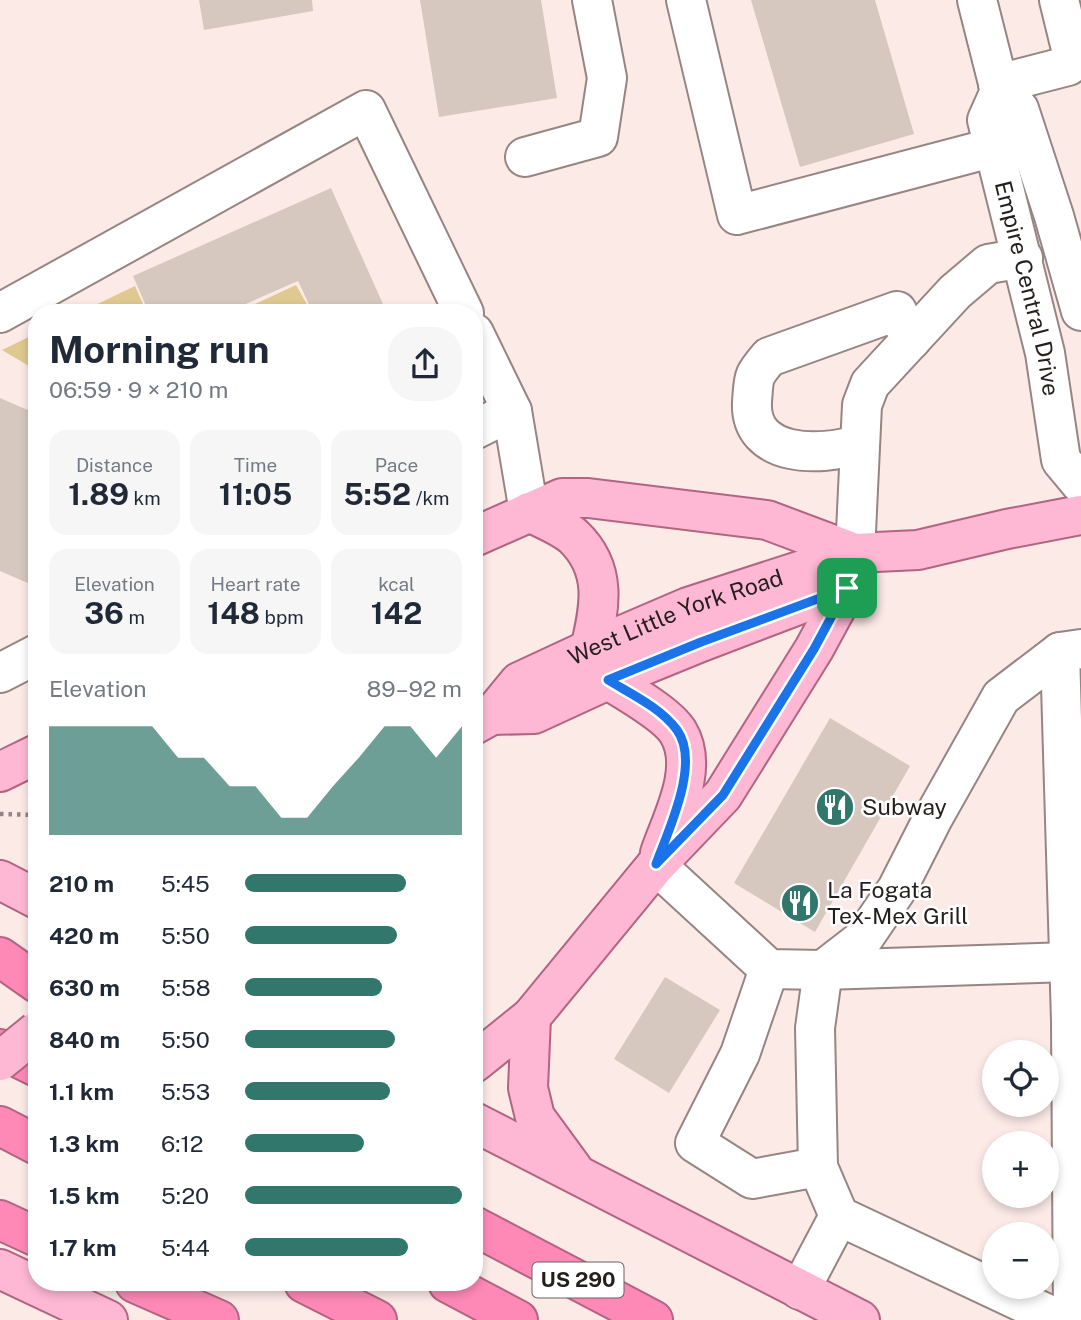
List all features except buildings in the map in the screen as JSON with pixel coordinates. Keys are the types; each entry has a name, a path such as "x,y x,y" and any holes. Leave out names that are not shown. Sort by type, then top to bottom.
{"highway":[{"path":"0,957 28,977"},
{"path":"0,987 28,1001"},
{"path":"0,1049 28,1063"},
{"path":"0,1126 28,1140"},
{"path":"0,1220 28,1233"},
{"name":"US 290","path":"483,1231 653,1320"},
{"path":"153,1291 219,1320"},
{"path":"320,1291 377,1320"},
{"path":"464,1291 518,1320"}],"main road":[{"path":"483,533 562,498 589,498 766,520 851,570 814,649 723,795 656,864 531,1017 483,1056"},
{"path":"529,512 571,534 589,554 598,580 599,664 678,731 686,757 684,787 656,864"},
{"name":"West Little York Road","path":"483,720 519,682 599,664 688,607 851,570 918,550 1007,529 1081,515"},
{"path":"0,772 28,758"},
{"path":"0,880 28,894"},
{"path":"531,1017 528,1088 536,1117 576,1174"},
{"path":"0,1061 28,1038"},
{"path":"483,1127 860,1320"},
{"path":"0,1269 28,1282"},
{"path":"47,1291 108,1320"}],"street":[{"path":"525,157 598,137 607,78 593,0"},
{"path":"686,0 737,215 995,147"},
{"name":"Empire Central Drive","path":"977,0 999,88 1019,109 1067,219 1081,311"},
{"path":"999,88 1068,66 1072,53 1059,0"},
{"name":"Empire Central Drive","path":"999,88 988,120 1045,353 1061,460 1081,484"},
{"path":"0,313 366,110 460,304"},
{"path":"851,570 862,405 870,384 955,292 988,264 1023,258"},
{"path":"859,444 839,451 785,449 761,435 752,415 754,374 769,357 897,311 911,340"},
{"path":"483,352 512,411 529,512"},
{"path":"483,426 512,411"},
{"path":"1070,650 1069,962 1073,1320"},
{"path":"1060,1320 839,1216 818,1167 815,1028 823,970 863,939 897,889 933,818 1001,697 1070,650"},
{"path":"0,673 28,659"},
{"path":"656,864 769,969 823,970 1069,962"},
{"path":"769,969 740,1054 695,1143 752,1179 818,1167"},
{"path":"800,1290 839,1216"}],"path":[{"path":"0,814 28,815"}],"shaded area":[{"path":"296,285 307,304 255,304"},
{"path":"135,286 143,304 98,304"},
{"path":"28,337 28,365 2,350"}],"place":[{"name":"Subway","path":"835,807"},
{"name":"La Fogata Tex-Mex Grill","path":"800,903"}],"route":[{"path":"847,588 814,649 723,795 656,864 684,787 686,757 678,731 650,705 608,680 847,588"}]}
